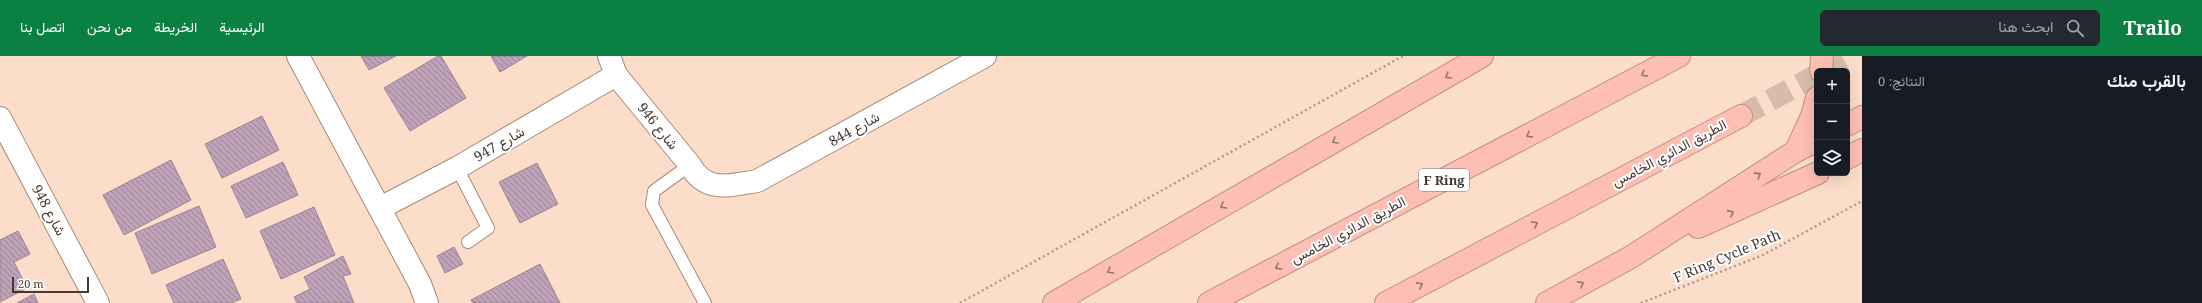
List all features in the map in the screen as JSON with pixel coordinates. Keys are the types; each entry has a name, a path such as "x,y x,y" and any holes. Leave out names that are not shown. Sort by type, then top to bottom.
{"highway":[{"path":"1054,303 1482,56"},
{"name":"الطريق الدائري الخامس","path":"1209,303 1678,56"},
{"path":"1821,68 1822,56"},
{"path":"1796,151 1812,116 1815,104"},
{"name":"الطريق الدائري الخامس","path":"1386,303 1741,116"},
{"path":"1850,123 1862,117"},
{"path":"1547,303 1631,257 1796,151 1814,142"},
{"path":"1850,156 1862,150"},
{"path":"1631,257 1814,175"}],"street":[{"path":"298,56 420,284 427,303"},
{"name":"شارع 844","path":"717,187 757,181 985,56"},
{"name":"شارع 947","path":"380,208 457,168 613,66"},
{"name":"شارع 946","path":"613,66 690,165 695,174 717,187"},
{"name":"شارع 948","path":"0,118 98,303"}],"lane":[{"path":"690,165 654,191 652,205 704,303"},
{"path":"457,168 488,228 468,242"}],"path":[{"path":"960,303 1403,56"},
{"name":"F Ring Cycle Path","path":"1641,303 1763,255 1862,201"}],"building":[{"path":"361,56 396,56 369,70"},
{"path":"438,56 441,56 466,98 410,131 384,88"},
{"path":"491,56 527,56 500,72"},
{"path":"262,116 279,150 222,178 205,144"},
{"path":"171,160 191,200 124,235 103,195"},
{"path":"283,162 298,195 246,218 231,186"},
{"path":"537,163 558,204 520,223 499,182"},
{"path":"199,206 216,247 152,274 135,233"},
{"path":"314,207 335,255 281,279 260,231"},
{"path":"18,231 30,254 14,262 27,288 0,302 0,240"},
{"path":"454,247 463,264 445,273 437,256"},
{"path":"343,256 351,274 343,276 354,303 297,303 294,297 310,289 304,277"},
{"path":"223,259 241,299 231,303 174,303 166,285"},
{"path":"540,264 560,303 473,303 471,300"},
{"path":"34,294 38,303 17,303"}],"tunnel":[{"path":"1831,68 1853,56"},
{"path":"1741,116 1814,77"}]}
